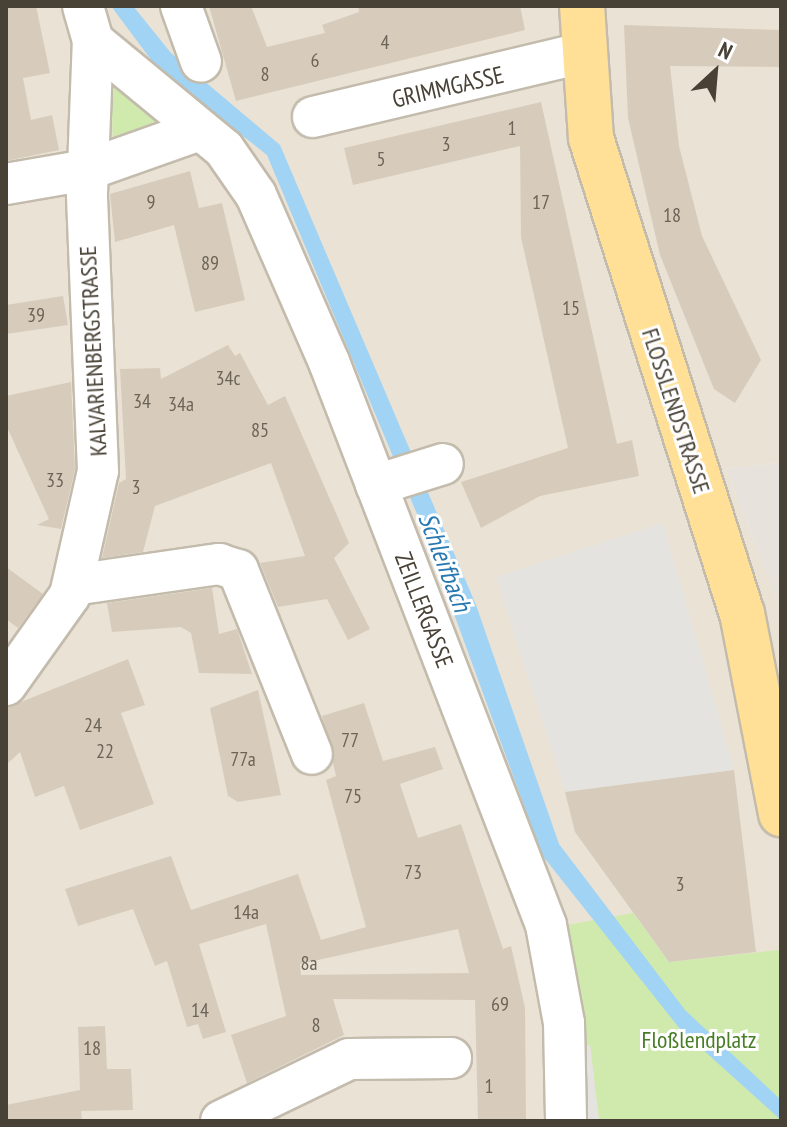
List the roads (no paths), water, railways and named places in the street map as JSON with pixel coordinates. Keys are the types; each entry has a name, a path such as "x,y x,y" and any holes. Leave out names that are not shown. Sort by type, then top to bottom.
{"main road":[{"name":"FLOSSLENDSTRASSE","path":"582,6 582,53 591,138 610,213 742,613 781,814"}],"street":[{"path":"181,6 201,62"},
{"name":"KALVARIENBERGSTRASSE","path":"88,23 200,130"},
{"name":"KALVARIENBERGSTRASSE","path":"6,685 56,622 73,585 98,471 87,170 88,23"},
{"name":"GRIMMGASSE","path":"313,117 582,53"},
{"path":"6,184 87,170 200,130"},
{"name":"ZEILLERGASSE","path":"200,130 224,149 256,195 409,474 546,925 564,1023 566,1121"},
{"path":"73,585 219,564 238,570 312,754"},
{"path":"221,1121 349,1059 451,1058"}],"water":[{"name":"Schleifbach","path":"111,6 133,6 171,53 280,145 476,605 559,844 685,1010 781,1100 781,1120 680,1029 542,855 422,526 267,155 158,69"}],"park label":[{"name":"Floßlendplatz","path":"699,1040"}]}
